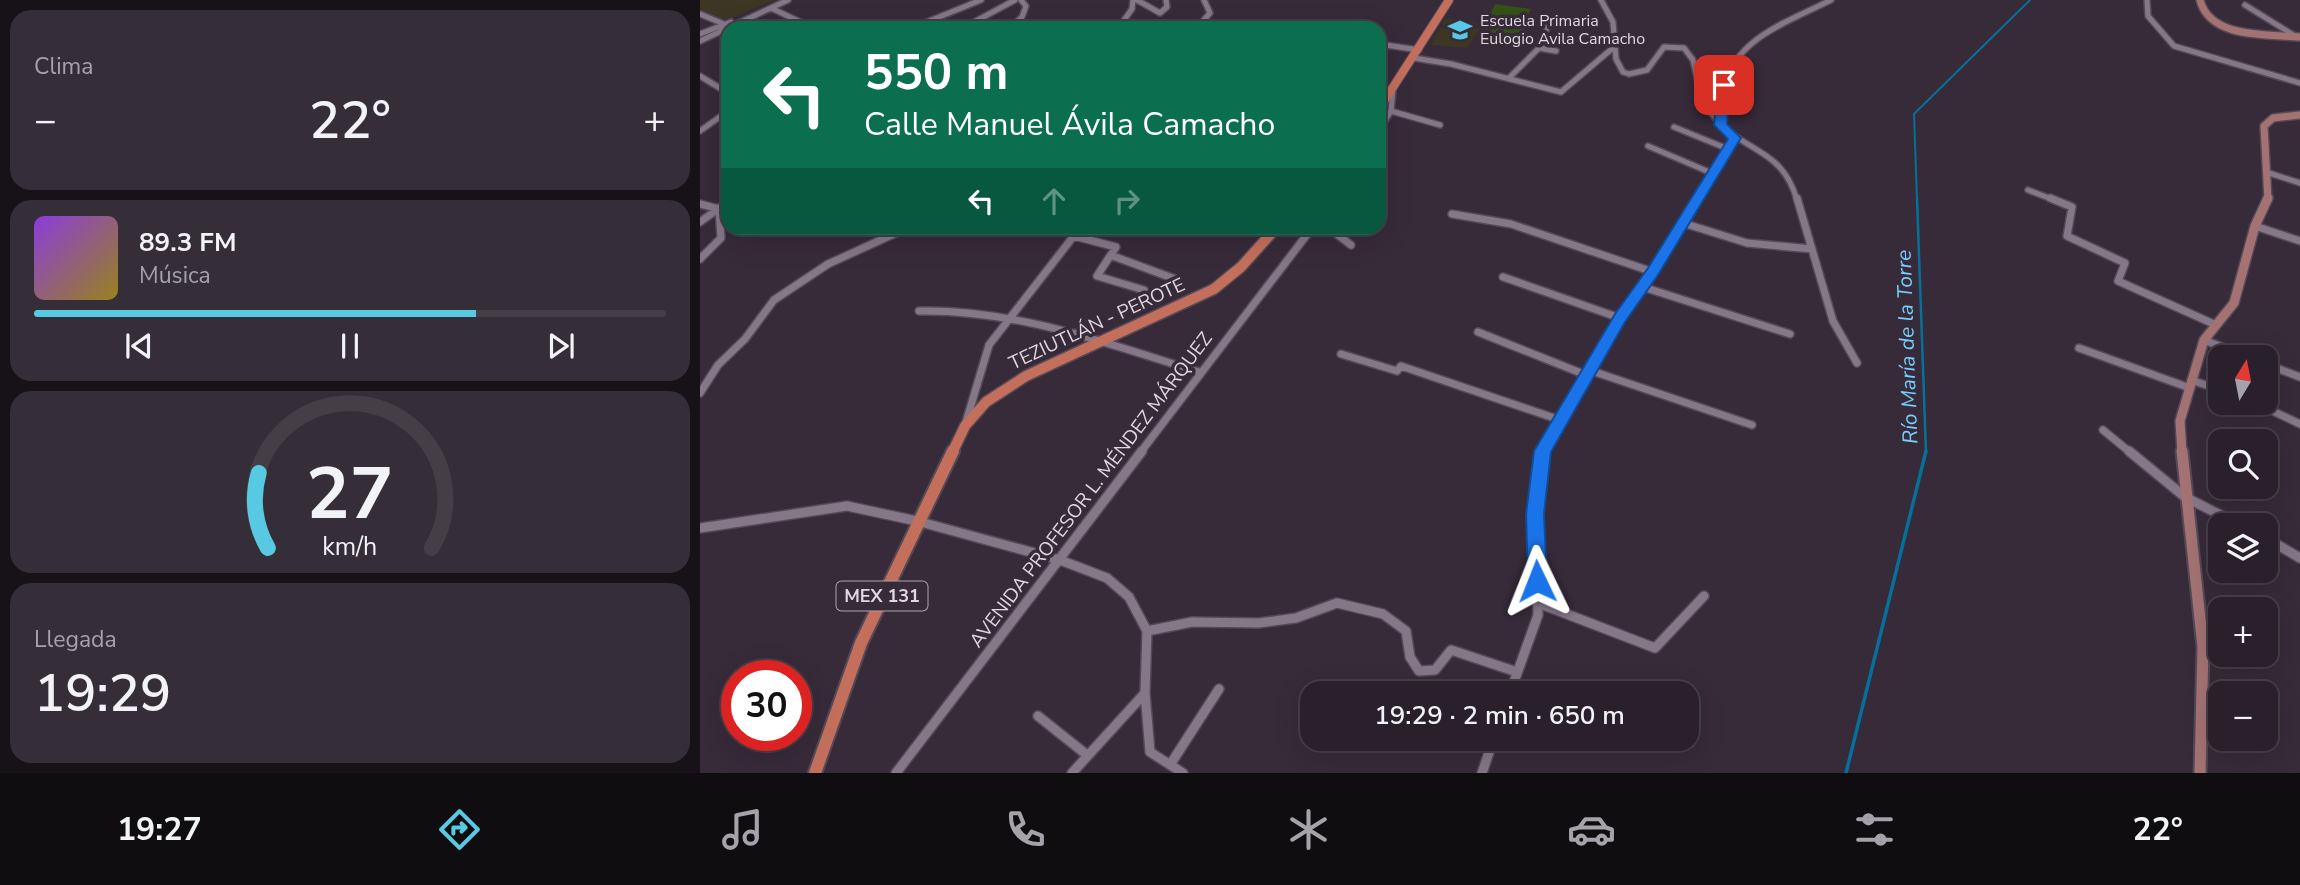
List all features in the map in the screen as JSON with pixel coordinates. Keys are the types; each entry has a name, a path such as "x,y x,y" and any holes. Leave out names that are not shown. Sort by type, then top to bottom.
{"main road":[{"path":"1386,99 1449,0"},
{"path":"2200,0 2205,17 2219,25 2238,31 2298,37"},
{"path":"2200,773 2203,647 2185,497 2180,421 2204,340 2234,303 2255,226 2268,201 2264,126 2273,118 2300,115"},
{"name":"TEZIUTLÁN - PEROTE","path":"815,773 861,643 917,521 965,426 1000,391 1214,289 1241,267 1270,235"}],"street":[{"path":"731,21 780,0"},
{"path":"742,21 788,0"},
{"path":"929,21 981,0"},
{"path":"976,21 1015,0"},
{"path":"1018,21 1026,6 1021,0"},
{"path":"1123,21 1135,0 1160,13 1167,7 1166,0"},
{"path":"1203,21 1210,13 1204,0"},
{"path":"1601,0 1613,22 1616,59 1623,72 1629,74 1647,70 1664,47 1675,44 1686,49 1692,55 1700,98 1721,125 1735,138 1775,159 1796,195 1833,321 1857,363"},
{"path":"1721,125 1724,85 1730,71 1752,42 1788,19 1831,0"},
{"path":"2147,0 2148,16 2174,46 2300,83"},
{"path":"2245,5 2298,37"},
{"path":"771,8 798,21"},
{"path":"700,14 721,23"},
{"path":"1509,78 1539,48 1550,20"},
{"path":"700,34 721,25"},
{"path":"700,41 721,31"},
{"path":"1386,46 1561,92 1580,82 1594,62 1614,47"},
{"path":"1539,48 1556,51"},
{"path":"700,76 721,89"},
{"path":"1386,119 1391,111 1393,90"},
{"path":"1391,111 1440,125"},
{"path":"700,131 721,116"},
{"path":"1674,127 1728,149"},
{"path":"1514,681 1538,615 1535,514 1538,471 1543,451 1563,421 1620,318 1653,272 1735,138"},
{"path":"1648,146 1714,174"},
{"path":"2266,172 2300,183"},
{"path":"2028,190 2071,207 2067,236 2125,263 2118,281 2216,325"},
{"path":"700,204 719,209"},
{"path":"700,222 719,209"},
{"path":"719,209 721,216"},
{"path":"1452,214 1511,224 1653,272"},
{"path":"1683,223 1747,243 1812,249"},
{"path":"2255,226 2300,241"},
{"path":"700,259 722,239 723,235"},
{"path":"700,393 718,365 746,339 774,300 828,264 891,235"},
{"name":"AVENIDA PROFESOR L. MÉNDEZ MÁRQUEZ","path":"896,773 1060,560 1199,372 1307,235"},
{"path":"1338,235 1350,245"},
{"path":"965,426 971,398 989,345 1074,236 1116,247 1113,256 1097,276 1144,290"},
{"path":"1113,256 1175,279"},
{"path":"1503,278 1620,318"},
{"path":"1643,287 1790,334"},
{"path":"919,311 939,309 1007,319 1199,372"},
{"path":"1074,336 1091,322"},
{"path":"1478,332 1588,372 1752,425"},
{"path":"2204,340 2217,345"},
{"path":"2079,348 2208,387"},
{"path":"1341,354 1397,371 1401,366 1432,375 1563,421"},
{"path":"2278,369 2300,377"},
{"path":"2278,413 2300,424"},
{"path":"2102,430 2185,497 2216,513"},
{"path":"700,528 847,506 917,521 1060,560 1107,578 1129,597 1147,631 1144,694 1150,752 1183,773"},
{"path":"2278,545 2300,558"},
{"path":"1538,603 1655,649 1704,596"},
{"path":"1147,631 1192,622 1259,623 1296,618 1337,603 1382,614 1406,631 1410,656 1419,671 1435,670 1451,650 1517,672"},
{"path":"1170,765 1219,689"},
{"path":"1072,773 1144,694"},
{"path":"1038,716 1087,755"},
{"path":"1482,773 1490,751"}],"shaded area":[{"path":"700,0 774,0 732,18 717,19 700,12"},
{"name":"Escuela Primaria Eulogio Avila Camacho","path":"1446,18 1483,24 1467,48 1431,45"}],"green space":[{"path":"1495,4 1531,9 1522,26 1527,27 1523,30 1519,44 1477,36 1483,24 1514,27 1513,23 1488,19"}],"waterway":[{"name":"Río María de la Torre","path":"1917,200 1914,114 2030,0"},
{"name":"Río María de la Torre","path":"1917,198 1926,451"},
{"name":"Río María de la Torre","path":"1846,773 1926,451"}],"place":[{"name":"Escuela Primaria Eulogio Avila Camacho","path":"1460,30"}],"route":[{"path":"1537,581 1535,514 1538,471 1543,451 1563,421 1586,375 1620,318 1653,272 1735,138 1721,125 1724,85"}]}
